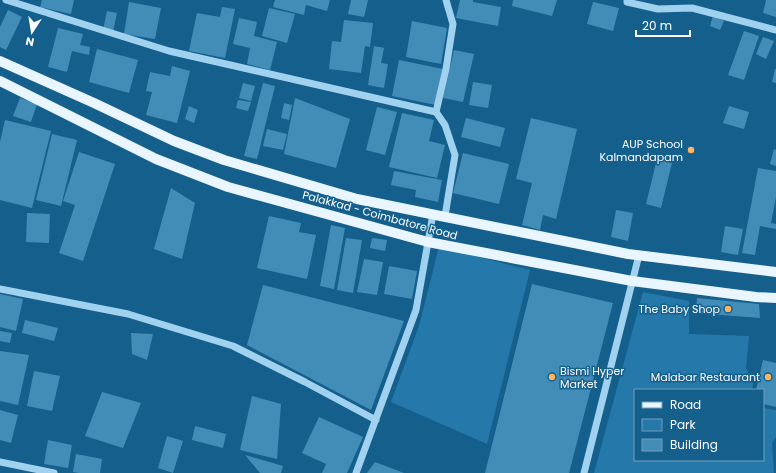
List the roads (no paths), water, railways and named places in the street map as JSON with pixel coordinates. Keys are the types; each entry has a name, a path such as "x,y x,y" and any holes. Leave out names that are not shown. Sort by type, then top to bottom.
{"main road":[{"name":"Palakkad - Coimbatore Road","path":"0,61 174,141 224,160 357,199 639,255 776,272"},
{"name":"Palakkad - Coimbatore Road","path":"0,81 156,158 228,187 428,242 632,281 756,297 776,298"}],"street":[{"path":"6,0 169,51 436,112 445,125 455,155 445,216"},
{"path":"436,112 446,69 453,24 446,0"},
{"path":"627,0 628,2 658,9 692,8 776,30"},
{"path":"356,473 416,310 433,214"},
{"path":"584,473 639,255"},
{"path":"0,289 128,314 233,346 376,420"},
{"path":"0,462 54,473"}],"place":[{"name":"AUP School Kalmandapam","path":"691,150"},
{"name":"The Baby Shop","path":"728,309"},
{"name":"Bismi Hyper Market","path":"552,377"},
{"name":"Malabar Restaurant","path":"768,377"}]}
